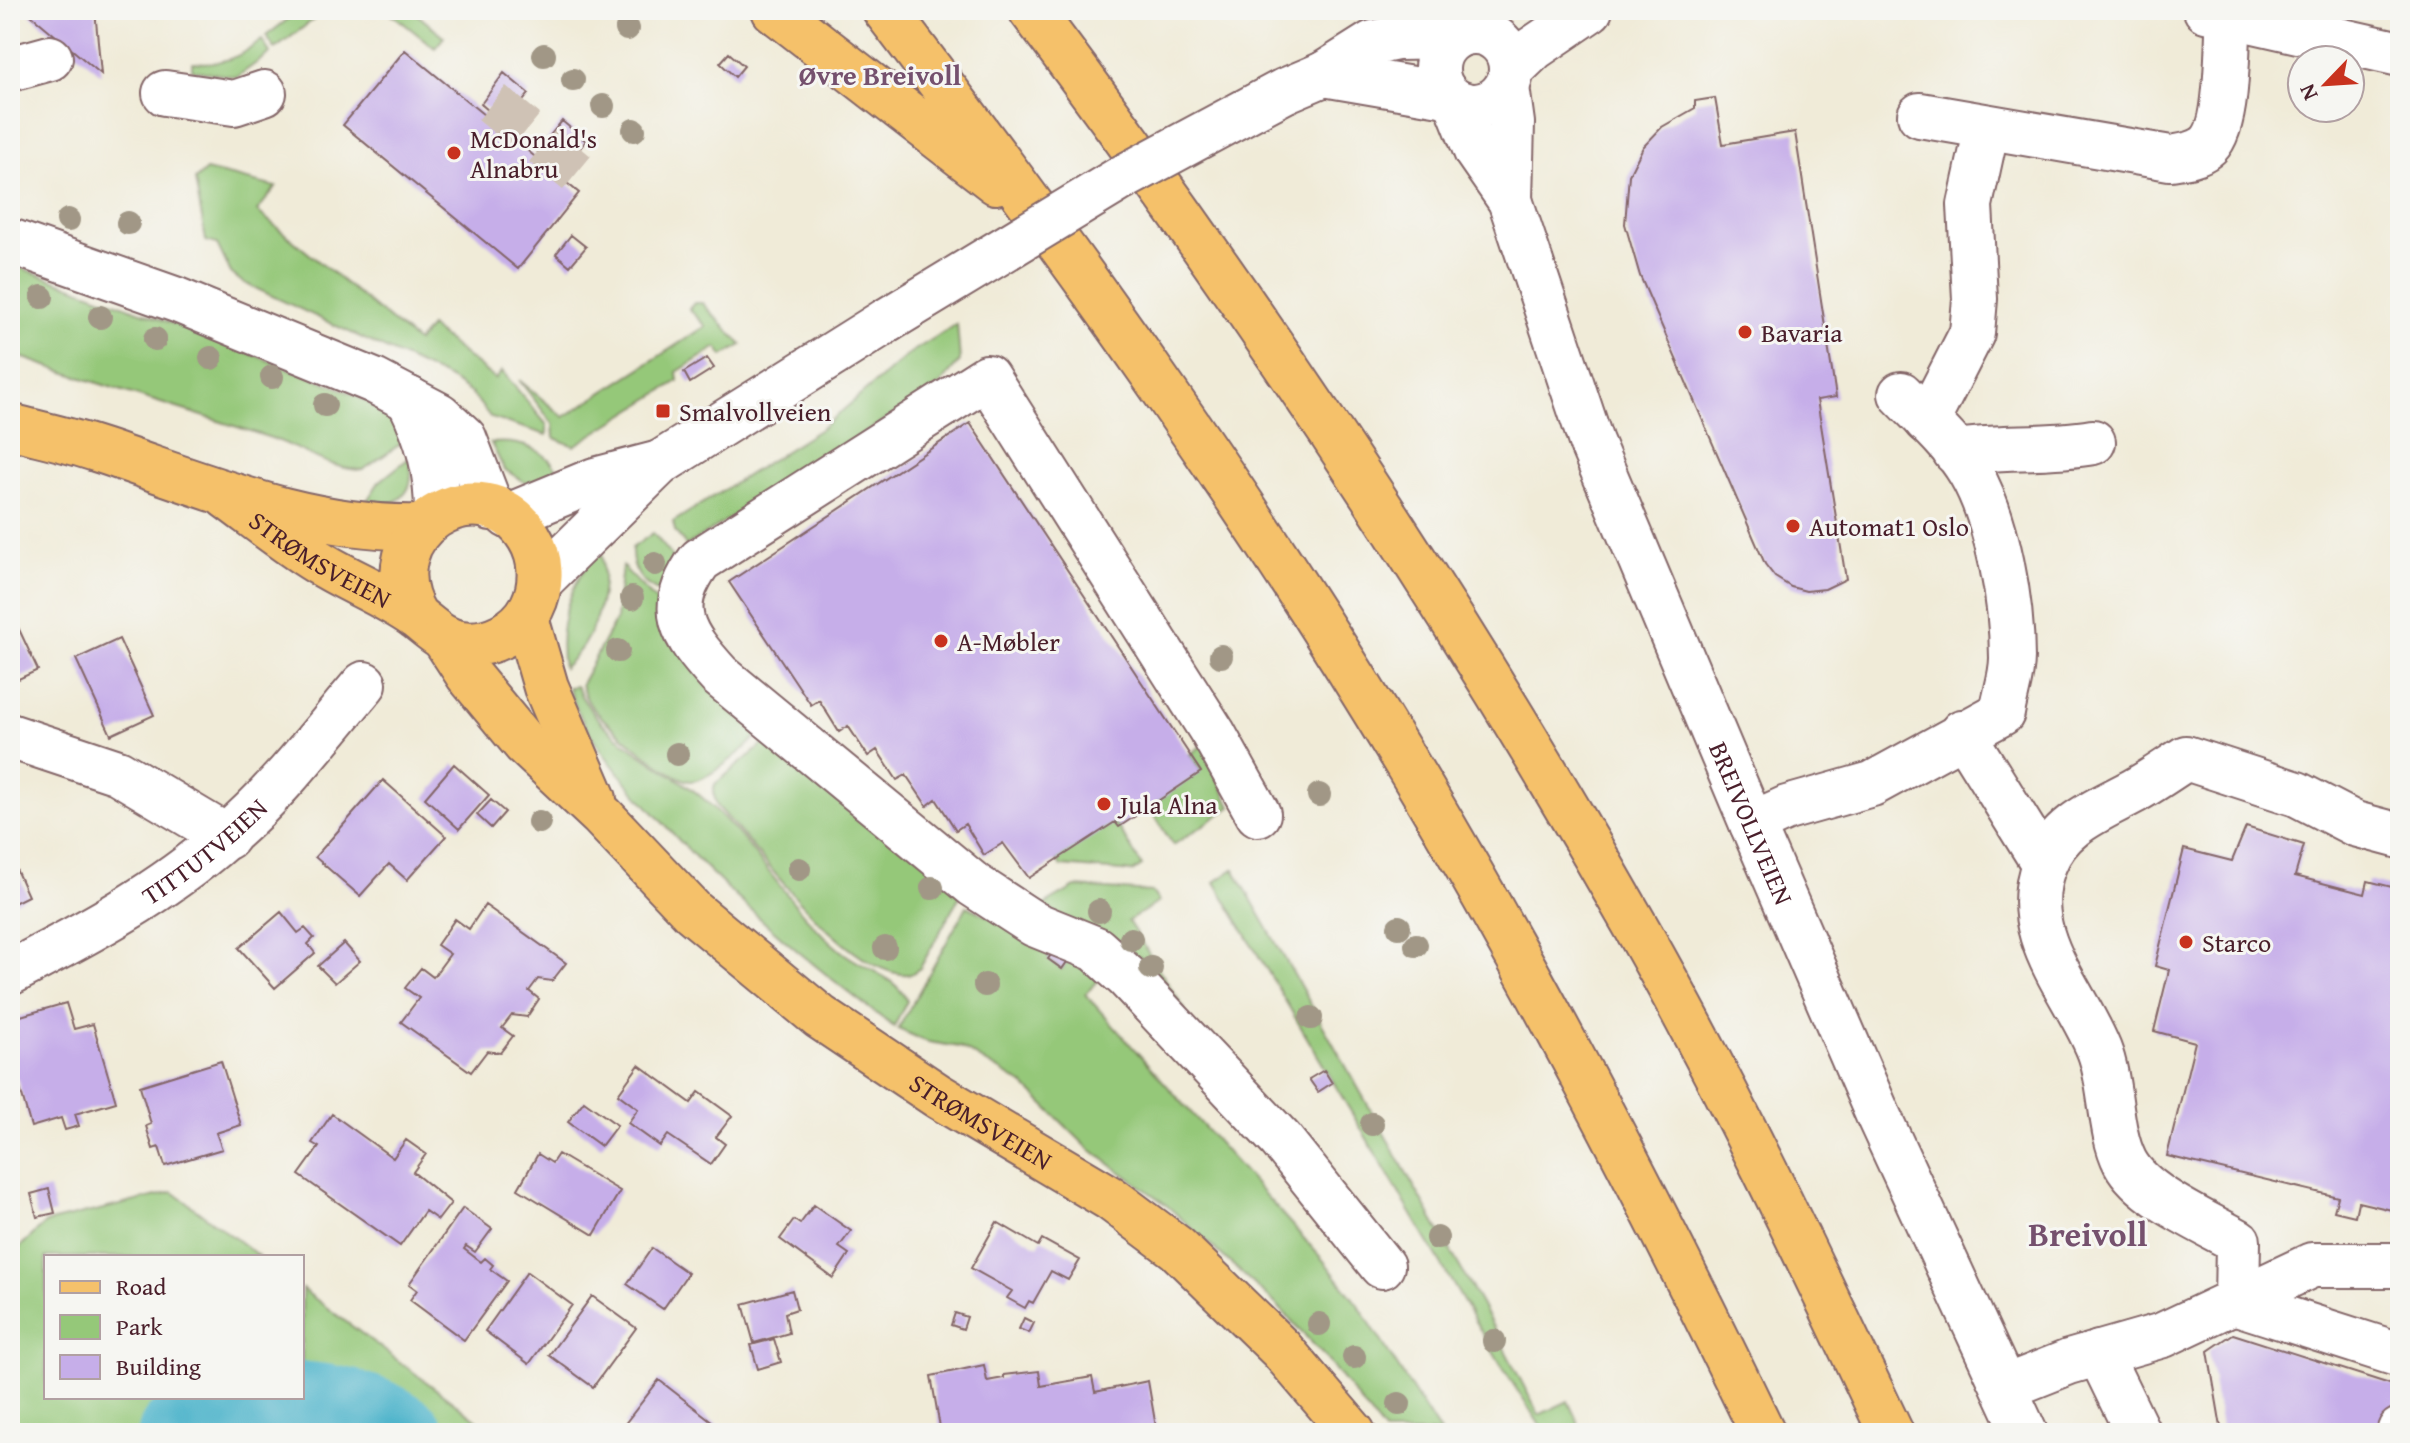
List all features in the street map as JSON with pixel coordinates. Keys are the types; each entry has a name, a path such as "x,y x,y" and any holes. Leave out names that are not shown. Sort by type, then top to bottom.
{"main road":[{"path":"774,10 1044,219"},
{"path":"885,10 1112,311 1235,493 1421,787 1613,1133 1763,1433"},
{"path":"1031,10 1271,341 1495,686 1640,935 1700,1046 1891,1433"},
{"name":"STRØMSVEIEN","path":"10,426 95,448 226,496 343,523 428,520"},
{"name":"STRØMSVEIEN","path":"226,496 298,549 430,628 525,744 602,816 693,912 820,1017 938,1096 1110,1198 1177,1248 1281,1349 1353,1433"},
{"path":"463,506 500,512 530,538 540,566 533,599 497,639 470,643 430,628 406,600 402,561 428,520 463,506"},
{"name":"STRØMSVEIEN","path":"533,599 546,687 602,816"}],"street":[{"path":"1324,74 1452,99 1471,107 1485,105 1498,98 1534,48 1590,10"},
{"path":"1920,115 2170,158 2190,155 2206,147 2221,123 2218,13 2340,24 2400,54"},
{"path":"533,599 660,463 1120,179 1284,91 1324,74 1373,43 1480,26 1504,48 1509,79"},
{"path":"1452,99 1439,84 1438,57 1480,26"},
{"name":"BREIVOLLVEIEN","path":"1509,79 1512,123 1510,200"},
{"path":"165,93 234,103 264,93"},
{"name":"BREIVOLLVEIEN","path":"1452,99 1476,151 1510,200 1591,442 1878,1115 2025,1433"},
{"path":"1928,422 1972,333 1975,299 1970,205 1987,127"},
{"path":"10,241 177,300 374,381 439,415 464,438 500,512 595,480 660,463"},
{"path":"1258,814 1213,733 987,377 700,560 685,581 679,601 682,623 694,647 719,675 974,885 1034,924 1096,949 1127,977 1281,1140 1382,1266"},
{"path":"409,399 430,444 435,466 428,520"},
{"path":"1928,422 2003,445 2055,448 2093,442"},
{"path":"1752,824 1787,808 1872,784 1962,732 2002,713 2012,660 2004,575 1984,504 1971,474 1928,422"},
{"name":"TITTUTVEIEN","path":"10,973 97,927 181,872 227,837 364,684"},
{"path":"1962,732 2044,864"},
{"path":"10,736 118,772 227,837"},
{"path":"2237,1303 2238,1241 2154,1192 2125,1161 2100,1051 2041,939 2036,891 2044,864 2057,839 2077,821 2186,758 2297,794 2355,824 2400,836"},
{"path":"2006,1387 2099,1353 2163,1335 2237,1303 2312,1265 2400,1265"},
{"path":"2237,1303 2400,1355"},
{"path":"2099,1353 2138,1433"}],"green space":[{"path":"300,10 326,10 275,49 266,36"},
{"path":"387,10 412,10 444,37 435,48"},
{"path":"262,40 270,53 237,77 192,70 192,62 230,59"},
{"path":"206,170 276,187 257,211 417,342 430,327 495,379 502,371 547,425 547,435 491,418 472,394 450,379 242,282 231,273 217,244 206,241 195,180"},
{"path":"10,264 344,390 380,410 409,438 363,470 351,469 327,463 271,438 10,353"},
{"path":"694,303 702,303 742,345 723,356 717,347 677,372 678,381 574,446 554,438 553,424 519,380 564,417 706,326 689,309"},
{"path":"957,324 960,361 939,386 686,546 675,531 673,522 822,428 910,353"},
{"path":"491,443 512,443 532,448 549,459 561,476 526,483 504,469"},
{"path":"409,458 410,482 402,497 384,506 361,510 379,482"},
{"path":"653,533 671,555 674,566 661,592 643,581 635,569 632,555 632,548"},
{"path":"600,547 603,580 598,613 584,643 563,668 562,634 568,603 581,574"},
{"path":"622,566 658,603 665,637 764,727 730,760 698,779 690,781 681,778 639,749 598,714 583,690 581,684 616,619"},
{"path":"576,686 586,704 614,734 698,794 718,812 821,933 841,951 887,978 902,992 907,1001 894,1027 768,926 681,842 628,784 593,738 568,687"},
{"path":"775,735 962,892 920,968 911,974 887,971 861,957 834,935 806,909 717,806 713,792 715,784"},
{"path":"1203,745 1231,807 1173,845 1148,805 1200,770 1190,754"},
{"path":"1113,819 1142,866 1133,872 1061,866 1055,857"},
{"path":"1234,869 1482,1306 1539,1415 1568,1401 1583,1433 1541,1433 1541,1427 1499,1362 1215,882"},
{"path":"1075,887 1152,892 1159,902 1128,921 1185,1010 1044,905"},
{"path":"967,906 1055,949 1048,959 1062,969 1069,959 1099,980 1085,994 1324,1261 1359,1306 1440,1433 1385,1433 1323,1355 1278,1306 1164,1203 1087,1147 1024,1085 960,1047 928,1042 898,1029"},
{"path":"173,1192 257,1255 44,1255 44,1399 304,1399 304,1290 495,1433 10,1433 10,1256 46,1223"}],"building":[{"path":"25,10 95,10 101,74"},
{"name":"McDonald's Alnabru","path":"405,50 579,193 518,269 343,125"},
{"path":"729,53 744,66 735,77 720,63"},
{"path":"504,73 529,94 504,124 481,104"},
{"name":"Bavaria","path":"1715,98 1723,144 1795,132 1836,397 1817,400 1846,579 1825,589 1806,591 1791,587 1775,577 1765,564 1640,276 1625,224 1629,175 1643,147 1662,127 1695,108 1695,101"},
{"path":"562,121 586,141 559,171 537,151"},
{"path":"571,235 586,247 570,266 556,254"},
{"path":"707,358 714,368 690,383 684,372"},
{"name":"A-Møbler","path":"970,423 1201,772 1119,827 1115,822 1029,878 1003,843 984,855 965,824 956,830 936,799 927,806 906,775 897,780 877,750 868,756 848,726 839,732 819,700 811,705 729,582"},
{"path":"10,610 38,670 10,683"},
{"path":"119,639 154,715 111,735 76,659"},
{"path":"454,764 489,795 459,829 425,798"},
{"path":"383,780 446,836 407,880 389,864 360,896 315,857"},
{"path":"491,800 505,812 491,828 477,815"},
{"path":"2246,827 2304,845 2295,876 2365,894 2368,881 2400,889 2400,1212 2358,1202 2355,1216 2334,1211 2338,1197 2167,1156 2195,1042 2154,1031 2169,970 2155,966 2184,849 2232,861"},
{"path":"10,856 28,896 10,905"},
{"path":"485,905 566,963 552,981 538,979 529,991 539,999 527,1017 512,1015 502,1028 513,1036 500,1053 487,1051 471,1072 401,1022 419,998 405,988 421,968 433,977 450,954 437,945 455,919 469,929"},
{"path":"281,912 298,933 305,928 314,938 308,944 315,953 275,988 239,948"},
{"path":"344,943 360,961 335,983 318,966"},
{"path":"1055,949 1069,959 1062,969 1048,959"},
{"path":"66,1003 74,1029 93,1024 116,1102 75,1114 79,1126 65,1130 61,1118 31,1127 17,1078 10,1080 10,1019"},
{"path":"221,1061 241,1125 216,1133 222,1149 165,1166 159,1147 153,1149 146,1126 151,1124 140,1086"},
{"path":"639,1065 691,1103 699,1092 732,1116 716,1137 725,1144 711,1164 668,1135 660,1146 628,1123 638,1109 618,1094"},
{"path":"1324,1070 1332,1083 1318,1092 1309,1079"},
{"path":"584,1101 617,1125 601,1146 568,1122"},
{"path":"332,1114 393,1158 406,1140 426,1154 413,1172 451,1203 438,1220 425,1211 400,1246 299,1175 319,1147 312,1143"},
{"path":"538,1154 552,1163 558,1154 620,1191 594,1235 518,1189"},
{"path":"49,1189 55,1213 37,1217 31,1194"},
{"path":"814,1205 851,1231 839,1247 849,1254 833,1278 780,1239 794,1220 800,1224"},
{"path":"463,1208 492,1229 475,1252 466,1246 464,1249 481,1262 485,1258 493,1265 490,1269 507,1281 464,1340 410,1300 417,1290 409,1284"},
{"path":"997,1222 1038,1246 1042,1239 1080,1260 1068,1280 1051,1271 1033,1303 1029,1301 1025,1308 1007,1298 1012,1291 971,1268"},
{"path":"652,1248 688,1273 663,1309 627,1284"},
{"path":"527,1272 572,1305 529,1364 485,1331"},
{"path":"792,1290 797,1309 785,1313 789,1333 754,1343 743,1304"},
{"path":"592,1296 636,1328 593,1387 549,1355"},
{"path":"955,1313 967,1317 963,1329 951,1325"},
{"path":"1024,1318 1034,1323 1029,1333 1019,1329"},
{"path":"2233,1334 2399,1387 2386,1433 2222,1433 2208,1351"},
{"path":"774,1339 781,1362 758,1369 751,1345"},
{"path":"984,1365 987,1381 1004,1378 1004,1375 1039,1371 1041,1386 1092,1377 1095,1392 1148,1381 1157,1433 941,1433 931,1376"},
{"path":"659,1380 718,1426 713,1433 635,1433 624,1425"}],"waterway":[{"path":"175,1433 196,1427 236,1407 275,1399"},
{"path":"304,1399 335,1403 374,1414 407,1433"}],"tunnel":[{"path":"492,103 577,173"}],"place":[{"name":"McDonald's Alnabru","path":"454,153"},
{"name":"Bavaria","path":"1745,332"},
{"name":"Smalvollveien","path":"663,411"},
{"name":"Automat1 Oslo","path":"1793,526"},
{"name":"A-Møbler","path":"941,641"},
{"name":"Jula Alna","path":"1104,804"},
{"name":"Starco","path":"2186,942"}],"district":[{"name":"Øvre Breivoll","path":"880,74"},
{"name":"Breivoll","path":"2088,1233"}]}
